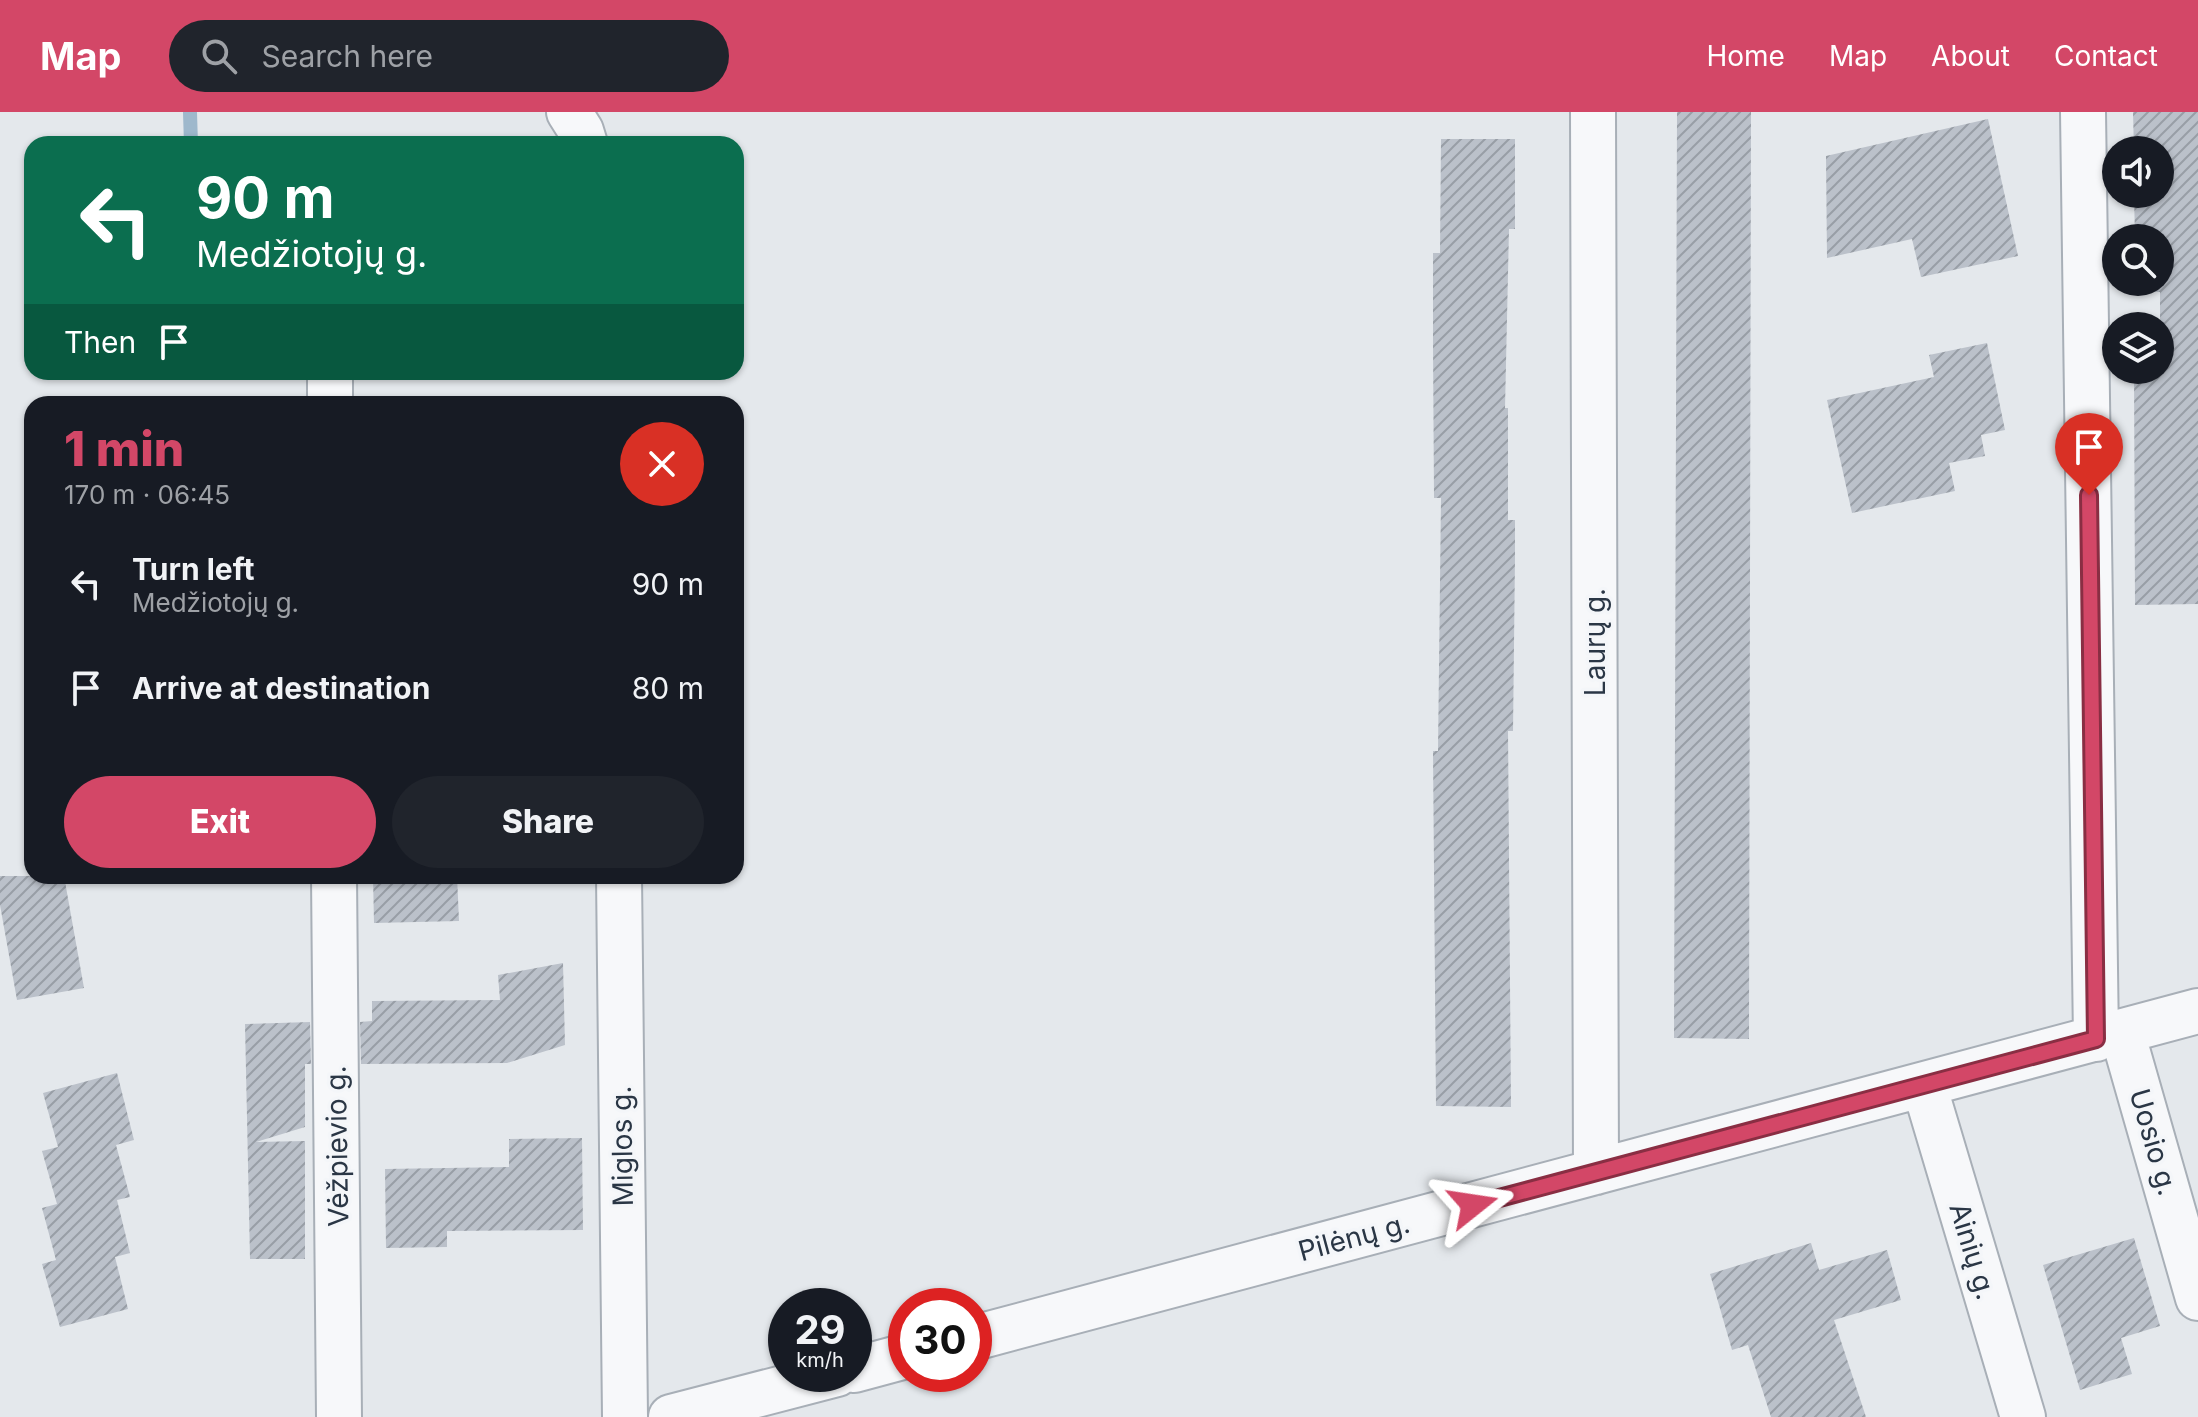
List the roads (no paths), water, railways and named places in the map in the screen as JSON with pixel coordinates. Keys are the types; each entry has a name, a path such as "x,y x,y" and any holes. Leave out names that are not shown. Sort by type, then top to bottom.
{"street":[{"name":"Laurų g.","path":"1593,112 1596,1172"},
{"name":"Uosio g.","path":"2083,112 2109,1035 2198,1298"},
{"name":"Vėžpievio g.","path":"334,884 339,1417"},
{"name":"Miglos g.","path":"619,884 625,1417"},
{"name":"Pilėnų g.","path":"992,1333 2198,1011"},
{"name":"Ainių g.","path":"1924,1085 2023,1417"},
{"path":"671,1417 768,1392"}],"waterway":[{"path":"190,112 191,136"}]}
